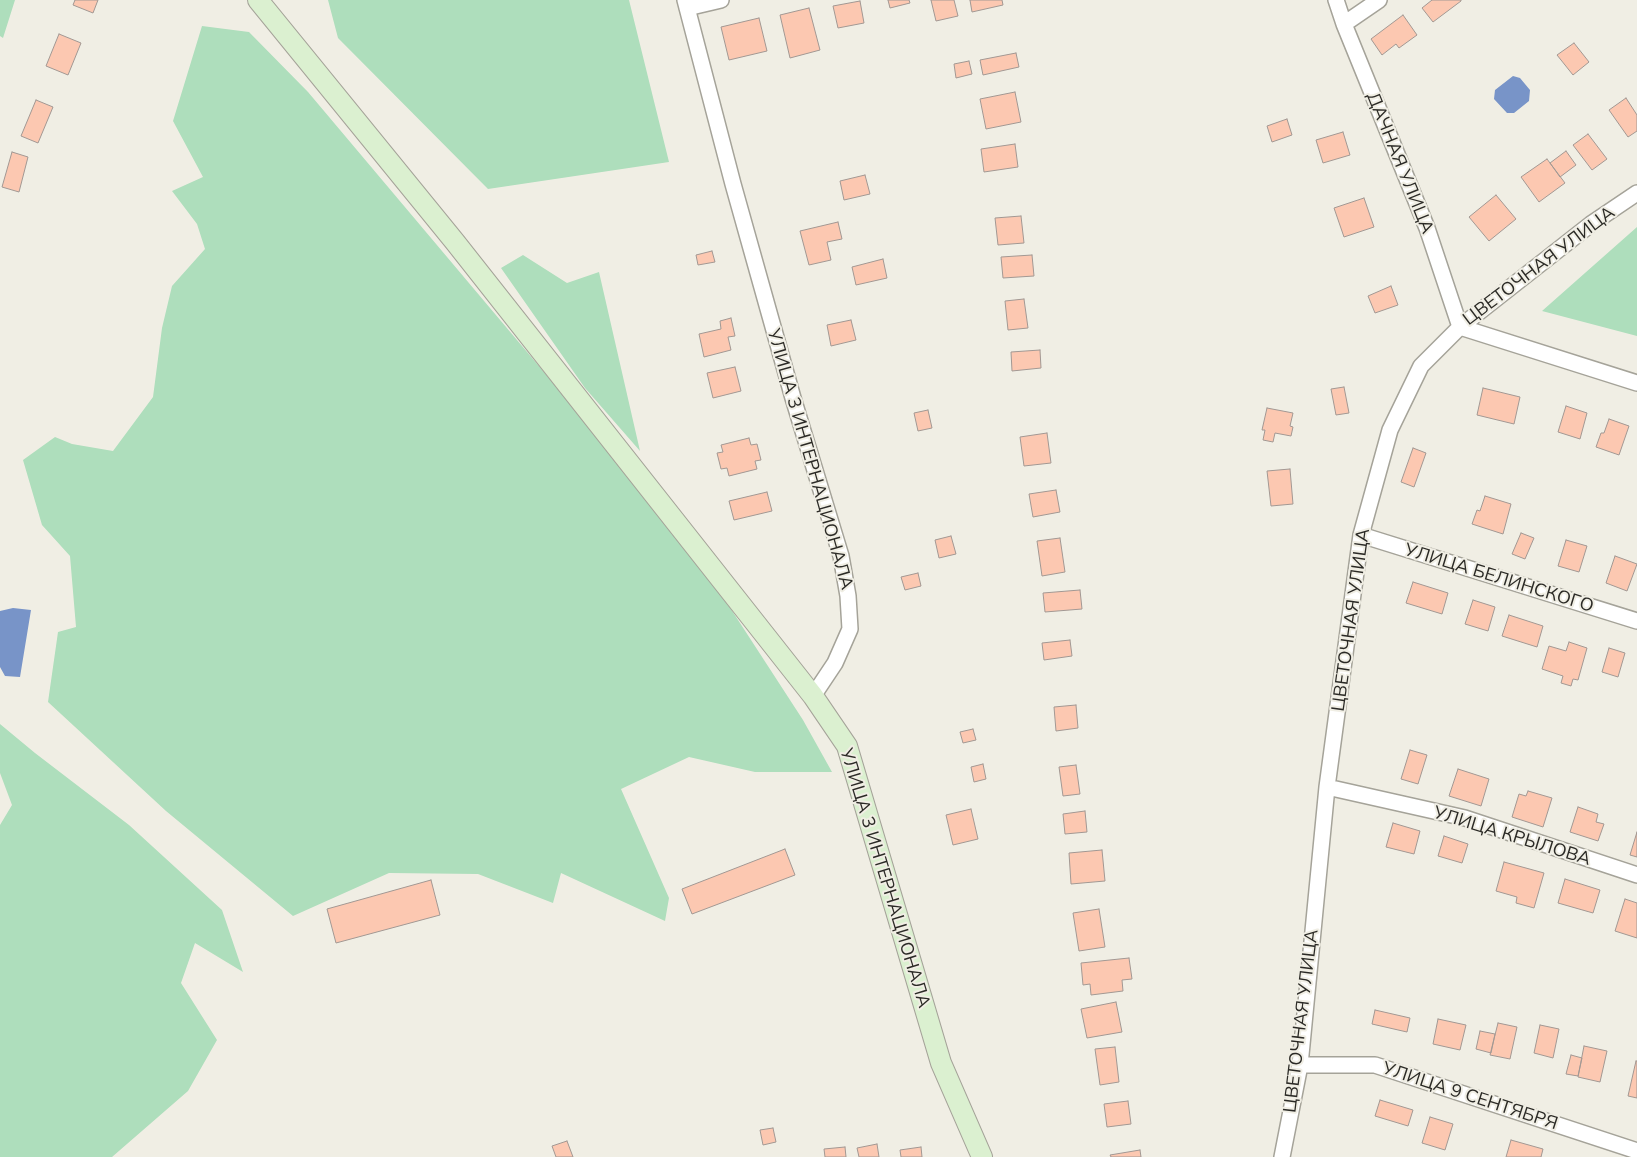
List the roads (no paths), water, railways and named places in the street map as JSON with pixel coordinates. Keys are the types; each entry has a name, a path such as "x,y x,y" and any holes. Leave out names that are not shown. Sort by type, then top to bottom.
{"street":[{"path":"258,0 455,242 813,696"},
{"path":"686,4 721,0"},
{"name":"ДАЧНАЯ УЛИЦА","path":"1336,0 1427,228 1460,327"},
{"path":"1344,24 1379,0"},
{"name":"УЛИЦА 3 ИНТЕРНАЦИОНАЛА","path":"686,4 743,221 793,398 841,556 848,596 850,629 835,663 813,696 848,746 941,1063 982,1157"},
{"name":"ЦВЕТОЧНАЯ УЛИЦА","path":"1282,1157 1300,1065 1327,787 1361,535 1390,430 1421,366 1460,327 1591,224 1637,193"},
{"path":"1460,327 1637,383"},
{"name":"УЛИЦА БЕЛИНСКОГО","path":"1361,535 1637,621"},
{"name":"УЛИЦА КРЫЛОВА","path":"1327,787 1465,818 1637,875"},
{"name":"УЛИЦА 9 СЕНТЯБРЯ","path":"1300,1065 1375,1065 1637,1151"}],"water":[{"path":"1513,76 1520,78 1530,90 1529,101 1514,113 1507,113 1494,99 1495,90"},
{"path":"13,608 31,610 20,677 5,676 0,667 0,611"}]}
